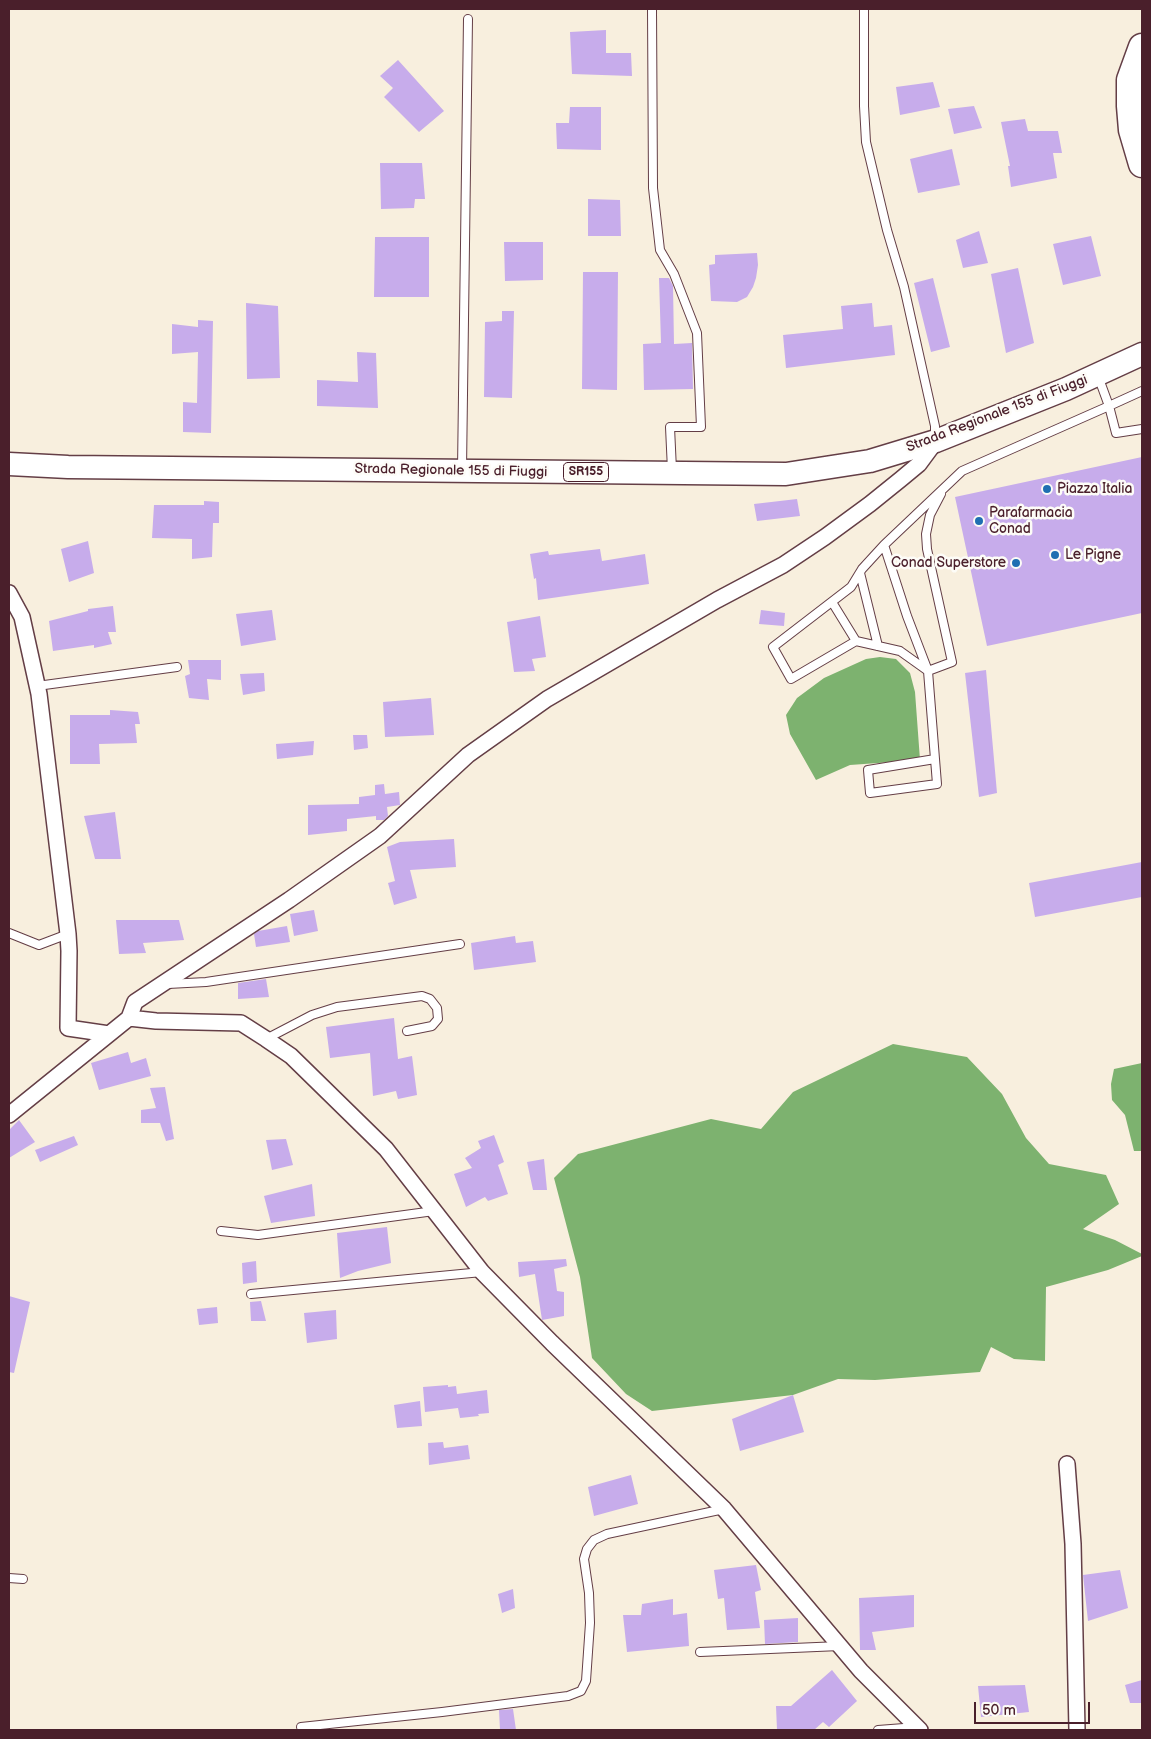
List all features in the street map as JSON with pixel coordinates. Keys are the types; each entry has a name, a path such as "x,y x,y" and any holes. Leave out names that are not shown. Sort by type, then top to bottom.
{"highway":[{"path":"1142,48 1130,80 1130,106 1132,130 1142,164"}],"main road":[{"name":"Strada Regionale 155 di Fiuggi","path":"9,464 68,467 786,474 870,461 936,441 1066,389 1142,354"}],"street":[{"path":"9,1115 129,1018 135,1002 380,836 468,755 547,699 717,600 782,565 870,504 919,464 936,441"},
{"path":"9,593 22,617 37,686 68,934 68,1028 109,1034"},
{"path":"129,1018 156,1021 241,1024 291,1056 386,1149 482,1272 552,1343 724,1509 861,1671 918,1729"},
{"path":"1067,1464 1073,1544 1077,1730"}],"lane":[{"path":"652,9 653,188 660,250 674,274 697,332 698,342 701,427 670,427 672,473"},
{"path":"864,9 866,142 887,230 904,287 935,426 936,441"},
{"path":"462,471 468,19"},
{"path":"1098,374 1110,406 1116,434 1142,429"},
{"path":"928,671 900,651 856,641 792,679 773,647 851,587 884,544 962,471 1142,391"},
{"path":"928,671 952,662 927,549 926,534 930,515 944,488"},
{"path":"884,544 907,616 928,671 937,784 870,793 868,770 935,759"},
{"path":"860,573 878,646"},
{"path":"832,602 856,641"},
{"path":"37,686 177,667"},
{"path":"9,934 39,945 68,934"},
{"path":"162,984 206,982 460,944"},
{"path":"266,1040 305,1019 337,1007 422,996 430,999 437,1008 438,1019 432,1026 407,1031"},
{"path":"221,1231 258,1235 434,1211"},
{"path":"251,1294 482,1272"},
{"path":"301,1726 500,1705 568,1696 581,1692 586,1681 590,1624 589,1593 584,1559 590,1544 607,1534 724,1509"},
{"path":"9,1578 23,1579"},
{"path":"700,1652 840,1646"},
{"path":"878,1730 918,1729"}],"green space":[{"path":"880,657 896,659 910,673 915,692 920,760 850,765 816,780 790,734 786,715 797,698 824,678 866,659"},
{"path":"893,1044 967,1057 1002,1094 1026,1138 1049,1164 1106,1175 1119,1204 1083,1229 1115,1240 1142,1254 1142,1256 1108,1270 1046,1287 1045,1361 1014,1359 991,1347 980,1372 875,1380 838,1379 793,1395 652,1411 626,1394 592,1358 580,1277 554,1178 578,1154 711,1119 761,1129 793,1092"},
{"path":"1142,1063 1142,1151 1134,1151 1125,1115 1112,1100 1111,1084 1114,1069"}],"building":[{"path":"606,30 606,53 631,53 632,76 572,74 570,32"},
{"path":"398,60 444,111 419,132 384,97 393,88 380,76"},
{"path":"933,82 940,107 900,115 896,87"},
{"path":"974,106 982,128 954,134 948,109"},
{"path":"570,107 601,107 601,150 557,149 556,123 569,123"},
{"path":"1025,119 1028,131 1058,131 1062,153 1053,153 1057,178 1011,187 1008,166 1010,166 1001,122"},
{"path":"952,149 960,185 918,193 910,159"},
{"path":"380,163 422,163 425,199 415,199 414,208 381,209"},
{"path":"588,199 620,200 621,236 588,236"},
{"path":"979,231 988,263 963,268 956,240"},
{"path":"1091,236 1101,276 1063,285 1053,244"},
{"path":"375,237 429,237 429,297 374,297"},
{"path":"504,242 543,242 543,280 505,281"},
{"path":"757,253 756,278 747,297 737,302 711,301 709,265 715,264 715,255"},
{"path":"1018,268 1034,343 1006,353 991,274"},
{"path":"583,272 618,272 617,390 582,389"},
{"path":"659,278 669,278 673,286 674,344 692,343 693,389 644,390 643,344 661,343"},
{"path":"933,278 950,347 931,352 914,283"},
{"path":"246,303 278,306 280,378 247,379"},
{"path":"872,303 874,327 892,325 895,355 786,368 783,335 843,329 841,306"},
{"path":"502,311 514,311 512,398 484,397 485,322 502,321"},
{"path":"198,320 213,321 211,433 183,432 183,402 197,403 198,352 172,354 172,324 198,327"},
{"path":"357,352 376,353 378,408 317,406 317,380 358,382"},
{"name":"Le Pigne","path":"1142,457 1142,613 987,646 955,497"},
{"path":"797,499 800,516 757,521 754,504"},
{"path":"204,501 219,502 219,523 213,523 212,557 192,559 192,539 152,538 154,505 204,505"},
{"path":"88,541 94,573 69,582 61,549"},
{"path":"600,549 602,561 645,554 649,584 538,600 536,578 534,579 530,554 548,551 549,555"},
{"path":"113,606 116,632 108,632 112,644 94,648 94,645 53,651 49,621 88,611 88,609"},
{"path":"272,610 276,640 241,646 236,614"},
{"path":"761,610 785,613 784,626 759,624"},
{"path":"540,616 546,657 532,659 535,671 514,672 507,622"},
{"path":"188,660 221,660 221,680 207,679 209,700 189,698 185,676 190,674"},
{"path":"986,670 997,793 979,797 965,673"},
{"path":"264,673 265,691 243,695 240,674"},
{"path":"431,698 434,735 385,737 383,702"},
{"path":"110,710 138,712 140,724 135,724 137,743 99,744 100,764 70,764 70,715 110,715"},
{"path":"353,735 367,735 368,748 354,750"},
{"path":"314,741 313,755 277,759 276,744"},
{"path":"384,784 385,794 399,792 400,805 387,807 388,816 384,820 376,820 376,816 347,819 347,831 308,835 308,805 359,804 359,797 375,795 375,785"},
{"path":"115,812 121,859 95,859 84,816"},
{"path":"454,839 456,867 410,870 417,898 394,905 388,883 395,881 387,847 400,842"},
{"path":"1142,862 1142,897 1035,917 1029,883"},
{"path":"314,910 318,931 294,936 290,914"},
{"path":"116,920 179,920 184,940 143,943 146,953 119,954"},
{"path":"287,926 290,942 256,947 254,934 258,931"},
{"path":"515,936 516,943 533,941 536,962 474,970 471,943"},
{"path":"266,979 269,997 238,999 238,983"},
{"path":"394,1018 398,1059 412,1056 417,1095 398,1099 396,1091 373,1096 370,1053 330,1058 326,1027"},
{"path":"128,1052 131,1063 146,1058 151,1076 99,1090 91,1063"},
{"path":"165,1087 174,1139 166,1141 160,1123 141,1123 141,1110 156,1108 150,1088"},
{"path":"19,1120 35,1142 9,1158 9,1130"},
{"path":"494,1135 504,1162 498,1165 508,1194 488,1201 485,1197 466,1207 454,1174 472,1168 465,1158 481,1148 478,1141"},
{"path":"74,1136 78,1145 40,1162 35,1150"},
{"path":"286,1139 293,1165 272,1170 266,1140"},
{"path":"544,1159 547,1190 533,1190 527,1162"},
{"path":"312,1184 315,1216 271,1223 264,1196"},
{"path":"387,1227 391,1263 358,1271 340,1278 337,1233"},
{"path":"566,1259 567,1266 554,1269 557,1291 564,1292 564,1316 542,1320 535,1274 519,1277 518,1262"},
{"path":"256,1261 257,1282 243,1284 242,1263"},
{"path":"9,1296 30,1302 14,1373 9,1372"},
{"path":"261,1301 266,1321 251,1321 250,1302"},
{"path":"217,1307 218,1323 199,1325 197,1309"},
{"path":"336,1310 337,1339 307,1343 304,1313"},
{"path":"448,1385 448,1387 456,1386 457,1394 487,1390 489,1413 460,1418 458,1408 425,1412 423,1387"},
{"path":"793,1395 804,1432 740,1451 732,1419"},
{"path":"420,1401 422,1426 397,1428 394,1405"},
{"path":"443,1442 444,1448 468,1445 470,1459 429,1465 428,1443"},
{"path":"631,1475 638,1504 594,1516 588,1487"},
{"path":"756,1565 761,1590 755,1592 760,1628 727,1630 724,1598 718,1599 714,1570"},
{"path":"1120,1570 1128,1608 1088,1621 1083,1575"},
{"path":"513,1589 515,1608 502,1613 498,1594"},
{"path":"914,1595 914,1627 872,1632 876,1650 860,1650 859,1598"},
{"path":"673,1599 673,1615 687,1613 689,1646 627,1652 623,1615 641,1615 642,1604"},
{"path":"798,1618 798,1642 765,1644 764,1620"},
{"path":"832,1670 857,1701 829,1727 823,1722 814,1730 777,1730 776,1706 791,1706"},
{"path":"1142,1680 1142,1703 1130,1703 1125,1685"},
{"path":"1025,1685 1029,1712 981,1717 978,1686"},
{"path":"513,1709 516,1730 500,1730 499,1710"}],"place":[{"name":"Piazza Italia","path":"1047,489"},
{"name":"Parafarmacia Conad","path":"979,521"},
{"name":"Le Pigne","path":"1055,555"},
{"name":"Conad Superstore","path":"1016,563"}]}
